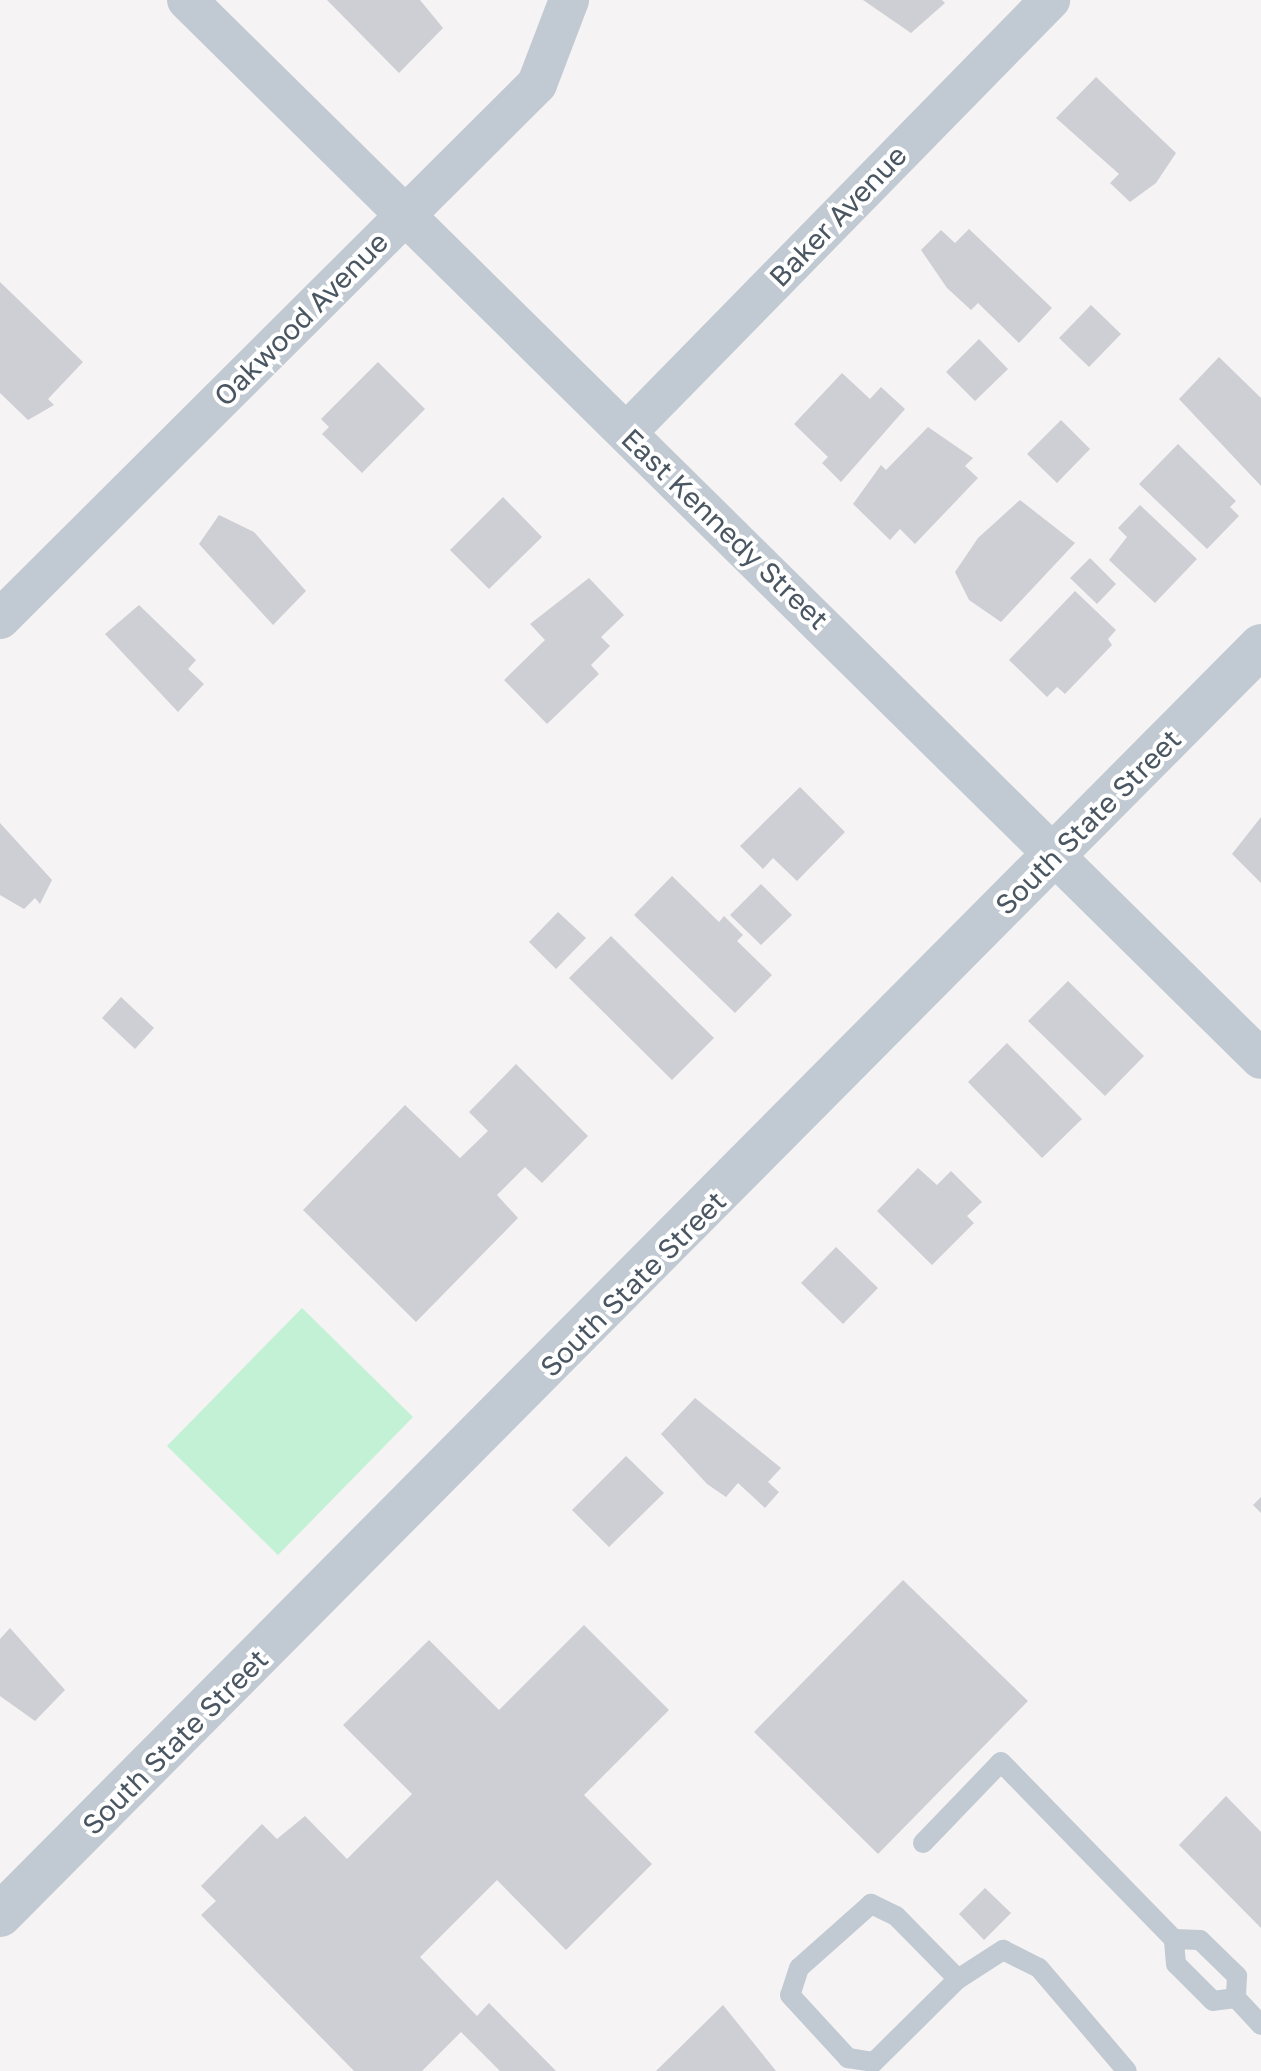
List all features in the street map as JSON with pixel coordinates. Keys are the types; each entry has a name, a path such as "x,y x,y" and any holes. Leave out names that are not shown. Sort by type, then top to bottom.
{"street":[{"name":"East Kennedy Street","path":"187,0 1261,1059"},
{"name":"Oakwood Avenue","path":"0,619 537,84 569,0"},
{"name":"Baker Avenue","path":"627,432 1050,0"},
{"name":"South State Street","path":"0,1915 1261,646"}],"lane":[{"path":"923,1843 1001,1762 1174,1939 1176,1964 1213,2001 1236,1998"},
{"path":"958,1979 896,1916 871,1904 799,1968 790,1995 860,2064 886,2055 958,1979 992,1955 1018,1953 1127,2071"},
{"path":"1174,1939 1200,1940 1237,1976 1236,1998 1261,2025"}],"green space":[{"path":"302,1308 413,1417 278,1555 167,1446"}],"building":[{"path":"327,0 420,0 443,28 399,73"},
{"path":"863,0 942,0 945,3 911,33"},
{"path":"1096,77 1176,153 1156,183 1130,202 1110,183 1119,174 1056,118"},
{"path":"969,229 1052,308 1019,343 978,303 971,310 947,288 921,250 941,230 955,243"},
{"path":"0,282 83,362 48,399 54,405 28,420 0,393"},
{"path":"1091,305 1121,334 1089,367 1059,338"},
{"path":"979,339 1008,369 975,401 946,372"},
{"path":"1219,357 1261,398 1261,486 1179,399"},
{"path":"378,362 425,409 362,473 322,434 329,427 321,419"},
{"path":"842,373 870,399 881,387 905,409 841,482 822,463 828,457 794,424"},
{"path":"1061,420 1090,449 1057,483 1027,454"},
{"path":"928,427 973,458 965,466 978,478 915,544 900,529 890,540 853,504 881,465 886,470"},
{"path":"1178,444 1236,501 1230,507 1239,516 1207,549 1139,484"},
{"path":"503,497 542,537 489,589 450,550"},
{"path":"1020,500 1075,543 1001,622 969,600 955,572 978,538"},
{"path":"1140,505 1197,559 1155,603 1109,560 1127,537 1118,528"},
{"path":"219,515 254,532 306,591 273,625 199,544"},
{"path":"1090,558 1116,584 1097,604 1070,578"},
{"path":"589,578 624,615 601,637 610,646 591,665 599,674 547,724 504,680 545,640 530,624"},
{"path":"1075,591 1116,630 1108,639 1112,645 1065,694 1057,687 1047,697 1009,660"},
{"path":"139,605 196,660 188,669 204,684 178,712 105,634"},
{"path":"800,787 845,832 797,881 773,858 763,869 740,846"},
{"path":"1261,817 1261,883 1232,854"},
{"path":"0,823 52,880 40,904 35,898 24,909 0,895"},
{"path":"672,876 719,922 724,916 743,935 737,941 772,975 735,1013 634,915"},
{"path":"761,884 792,915 761,945 730,915"},
{"path":"558,912 586,938 556,969 529,942"},
{"path":"611,936 714,1038 672,1080 569,978"},
{"path":"1068,981 1144,1056 1105,1096 1028,1021"},
{"path":"121,997 154,1028 135,1049 102,1018"},
{"path":"1007,1043 1082,1119 1042,1158 968,1082"},
{"path":"516,1064 588,1136 542,1183 525,1167 497,1195 518,1218 416,1322 303,1210 405,1105 460,1158 488,1131 469,1112"},
{"path":"918,1168 937,1185 951,1171 982,1202 967,1216 974,1223 932,1265 877,1211"},
{"path":"836,1247 878,1288 843,1324 801,1283"},
{"path":"695,1398 781,1468 768,1482 779,1492 765,1508 738,1483 726,1497 707,1484 661,1434"},
{"path":"626,1456 664,1493 609,1547 572,1510"},
{"path":"1261,1497 1261,1513 1253,1505"},
{"path":"903,1580 1028,1701 878,1854 754,1732"},
{"path":"584,1625 669,1710 584,1795 652,1864 566,1950 497,1880 420,1957 477,2016 489,2003 556,2071 500,2071 461,2032 422,2071 354,2071 201,1915 216,1901 201,1886 262,1824 277,1839 305,1816 347,1859 412,1794 343,1725 429,1640 499,1710"},
{"path":"10,1628 65,1690 35,1721 0,1696 0,1639"},
{"path":"1226,1796 1261,1832 1261,1928 1179,1845"},
{"path":"985,1888 1011,1913 984,1940 959,1914"},
{"path":"723,2005 776,2071 656,2071"}]}
